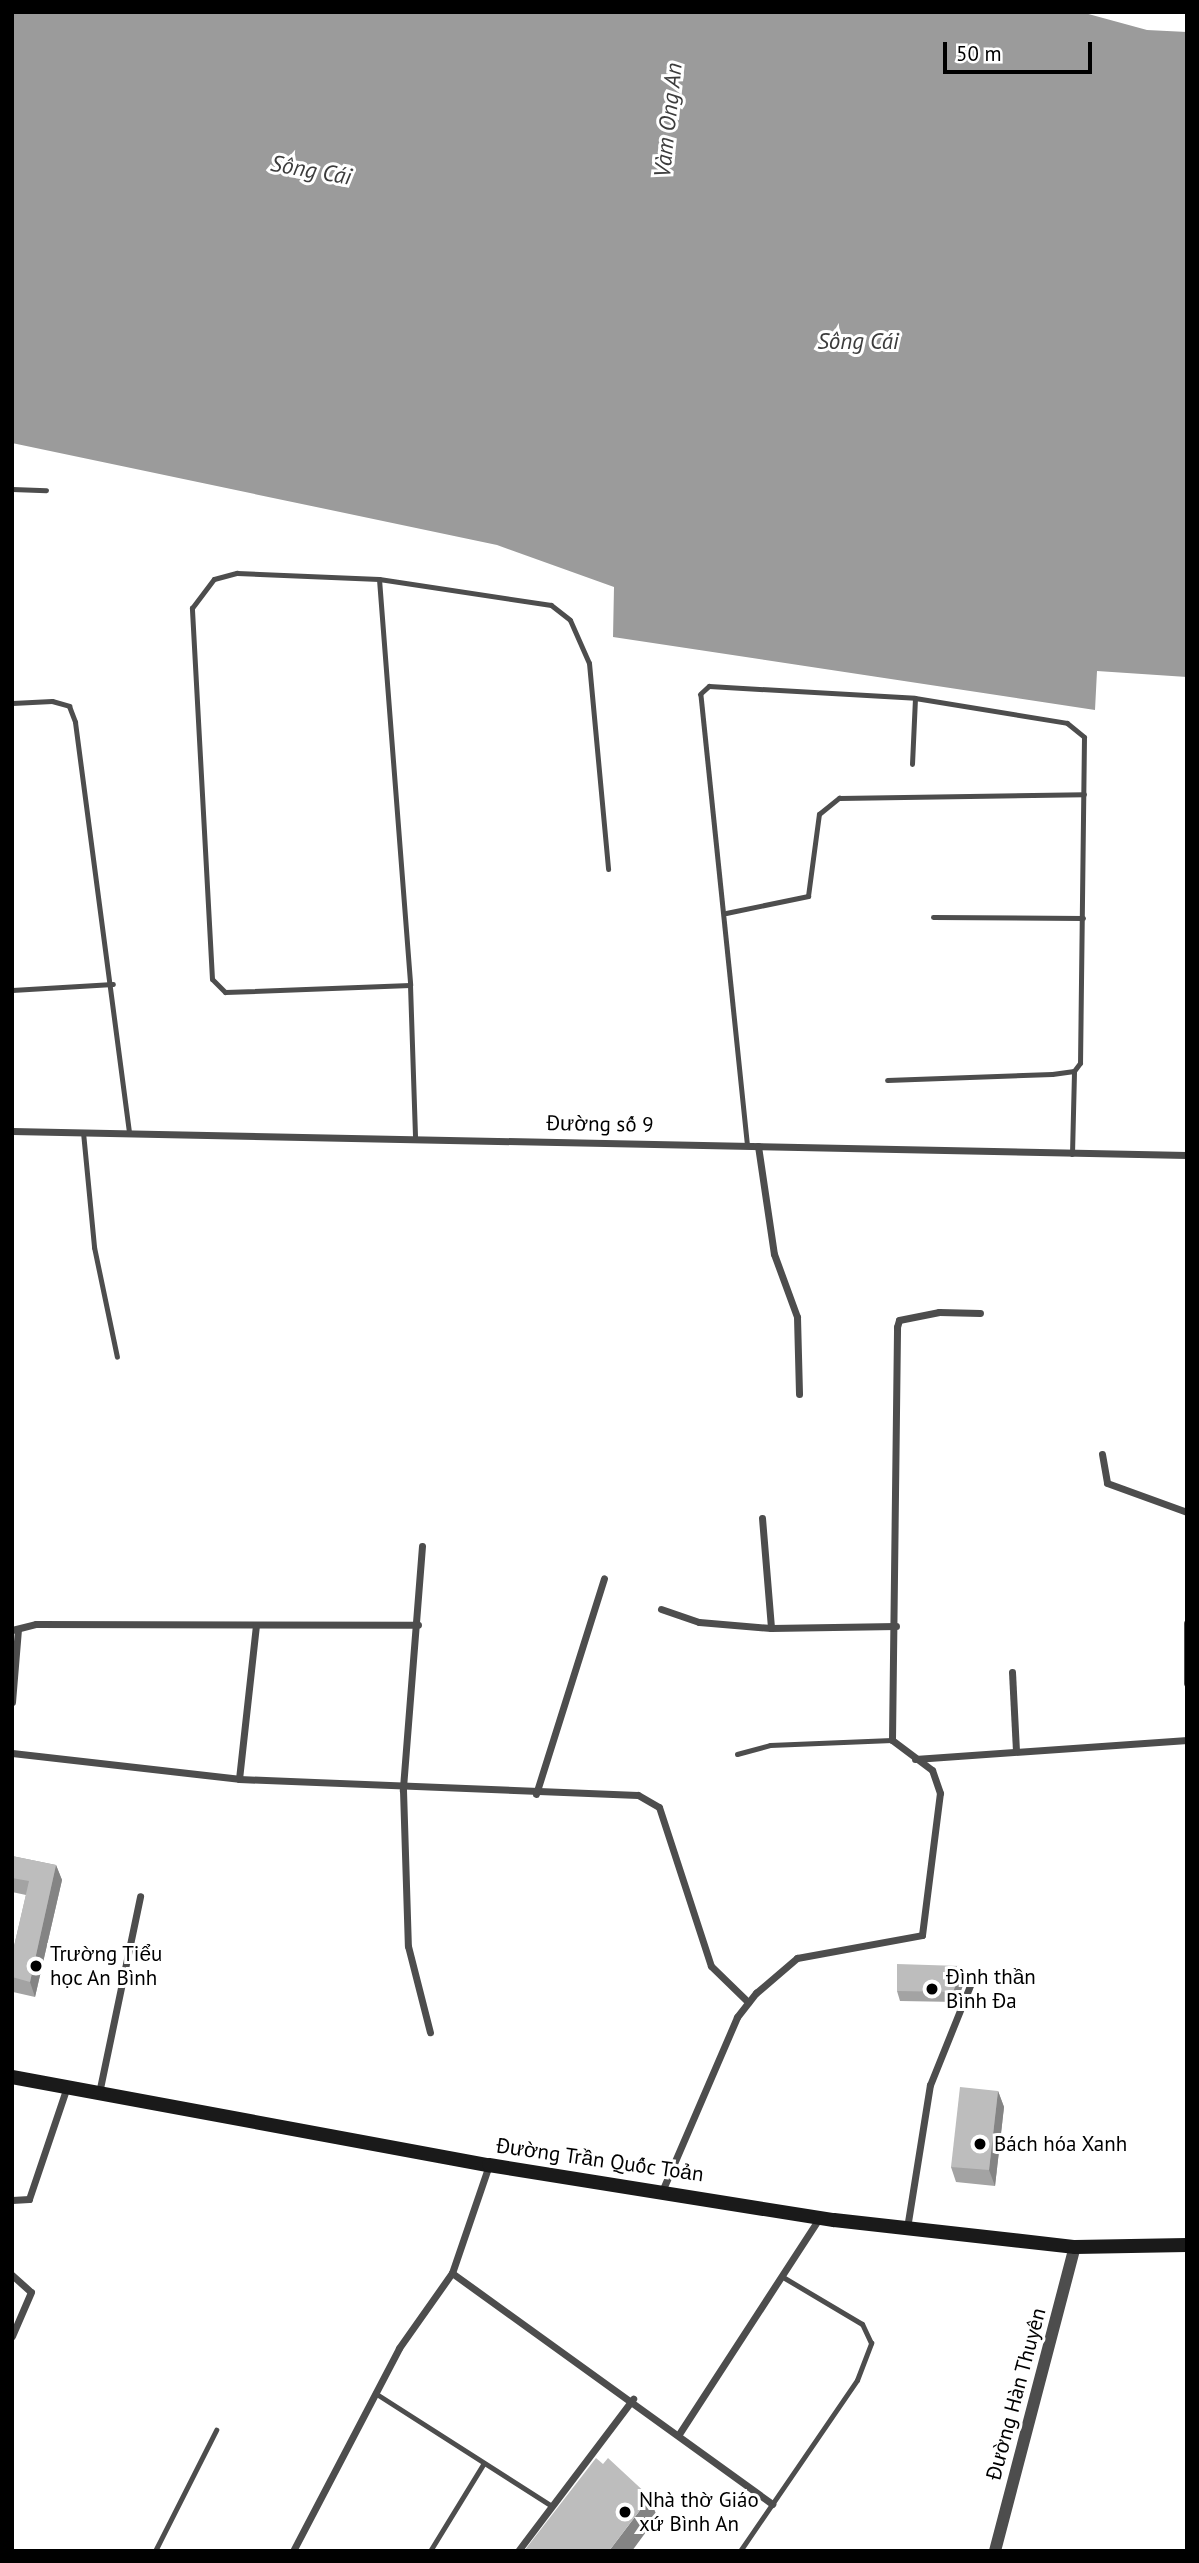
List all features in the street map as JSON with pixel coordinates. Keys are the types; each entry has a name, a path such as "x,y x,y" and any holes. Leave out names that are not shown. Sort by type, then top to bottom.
{"main road":[{"name":"Đường Trần Quốc Toản","path":"12,2077 489,2165 663,2189 820,2217 1075,2247 1187,2245"}],"street":[{"name":"Đường số 9","path":"12,1131 415,1137 1187,1155"},
{"path":"758,1146 774,1254 797,1317 799,1394"},
{"path":"663,2189 748,2002 797,1958 922,1935 940,1793 932,1770 892,1740 896,1626 897,1327 899,1320 939,1312 980,1312"},
{"path":"1102,1454 1107,1483 1187,1512"},
{"path":"762,1518 771,1628"},
{"path":"422,1546 418,1625 403,1790 408,1946 430,2032"},
{"path":"536,1794 604,1578"},
{"path":"661,1609 699,1622 771,1628 896,1626"},
{"path":"1187,1623 1187,1683"},
{"path":"12,1702 15,1630 418,1625"},
{"path":"239,1779 256,1626"},
{"path":"1012,1672 1016,1751"},
{"path":"914,1759 1187,1740"},
{"path":"12,1753 239,1779 403,1790 638,1795 659,1807 711,1966 748,2002"},
{"path":"99,2093 140,1896"},
{"path":"907,2228 930,2085 971,1983"},
{"path":"12,2200 29,2199 67,2087"},
{"path":"293,2551 374,2393 452,2273 489,2165"},
{"path":"679,2434 820,2217"},
{"name":"Đường Hàn Thuyên","path":"995,2551 1075,2247"},
{"path":"452,2273 633,2399 772,2504"},
{"path":"12,2275 31,2292 12,2336"},
{"path":"518,2551 633,2399"}],"lane":[{"path":"12,489 46,490"},
{"path":"410,985 225,992 212,979 192,608 214,579 237,573 379,579 551,606 570,620 589,663 608,869"},
{"path":"379,579 410,985 415,1137"},
{"path":"747,1145 726,913 700,694 721,682 915,698 1078,727 1084,737 1083,1049 1074,1071 1072,1154"},
{"path":"912,764 915,698"},
{"path":"12,703 52,701 69,706 75,722 113,984 130,1133"},
{"path":"726,913 808,897 819,814 839,798 1084,794"},
{"path":"933,917 1083,918"},
{"path":"12,990 113,984"},
{"path":"887,1080 1074,1071"},
{"path":"83,1132 94,1247 117,1357"},
{"path":"737,1754 770,1745 892,1740"},
{"path":"740,2551 857,2380 872,2343 862,2323 781,2276"},
{"path":"374,2393 552,2506"},
{"path":"155,2551 216,2430"},
{"path":"430,2551 484,2463"}],"water":[{"name":"Sông Cái","path":"12,12 1081,12 1147,30 1187,32 1187,677 1097,671 1095,710 613,637 614,587 497,545 12,443"}],"building":[{"path":"12,1856 56,1865 30,1982 12,1977 12,1955 29,1881 12,1878"},
{"path":"897,1964 960,1966 960,1975 953,1992 897,1991"},
{"path":"960,2087 998,2091 989,2170 951,2167"},
{"path":"596,2458 603,2464 608,2458 650,2497 609,2551 524,2551"}],"place":[{"name":"Trường Tiểu học An Bình","path":"36,1966"},
{"name":"Đình thần Bình Đa","path":"932,1989"},
{"name":"Bách hóa Xanh","path":"980,2144"},
{"name":"Nhà thờ Giáo xứ Bình An","path":"625,2512"}],"water label":[{"name":"Vàm Ong An","path":"668,120"}]}
